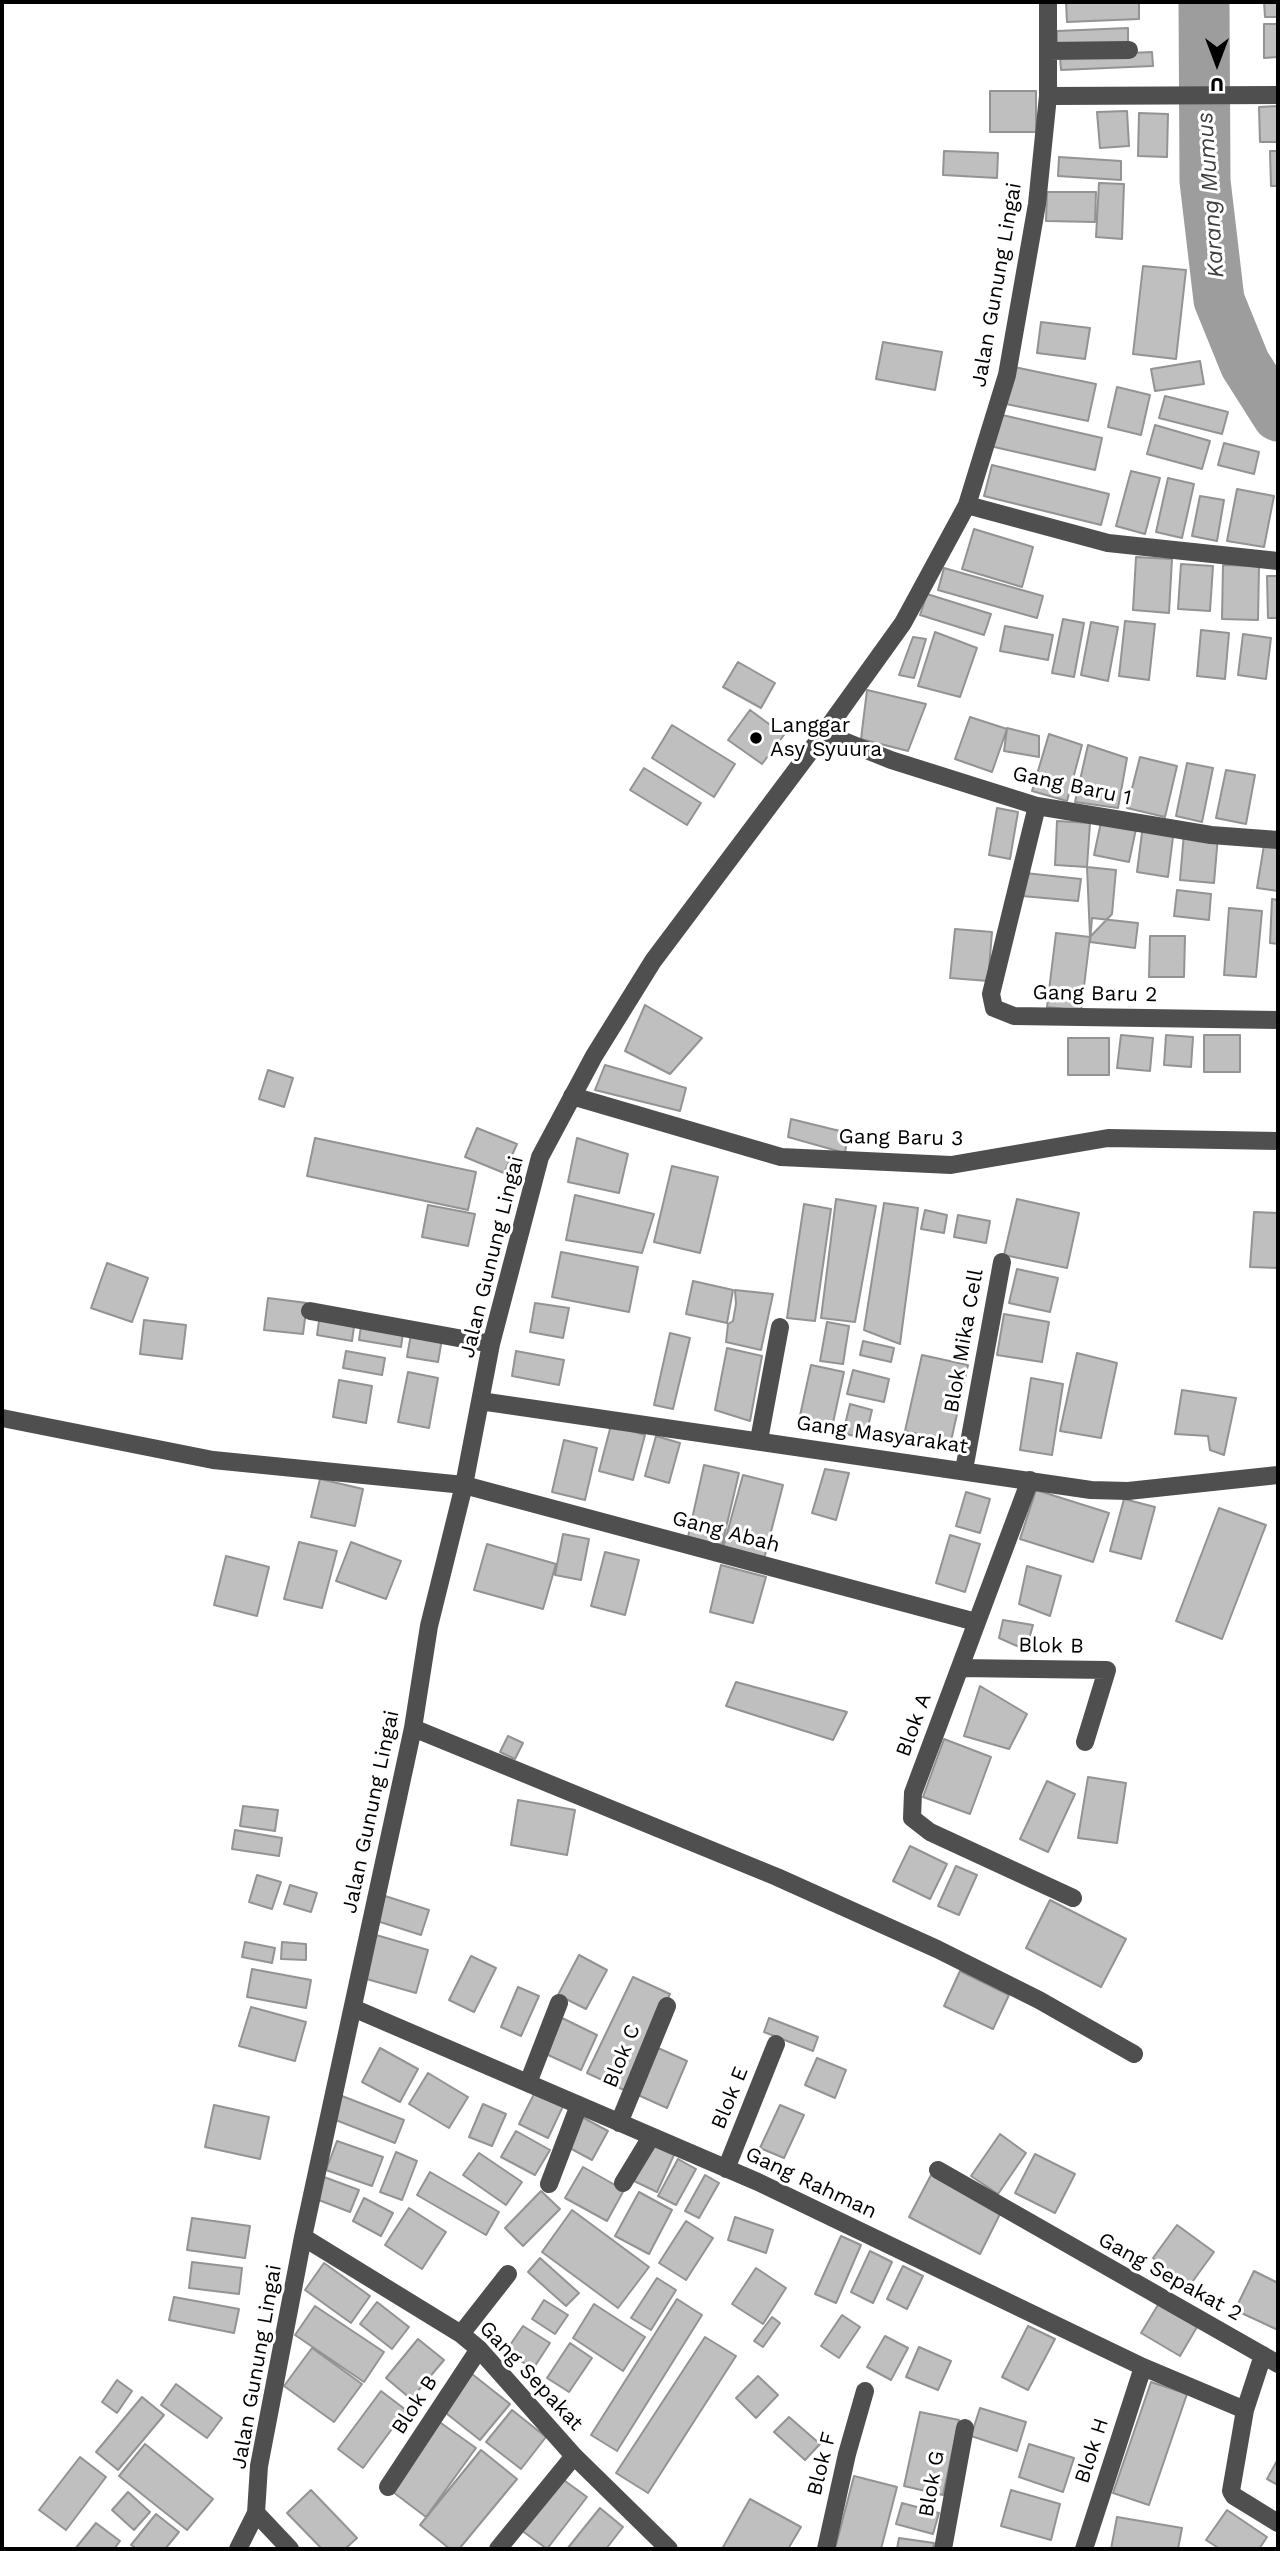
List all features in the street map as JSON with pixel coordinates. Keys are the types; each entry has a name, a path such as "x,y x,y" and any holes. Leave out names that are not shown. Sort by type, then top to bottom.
{"street":[{"name":"Jalan Gunung Lingai","path":"238,2549 256,2513 259,2466 303,2237 413,1728 429,1626 464,1485 491,1344 540,1157 594,1056 653,961 903,623 967,505 1007,375 1037,204 1048,96 1048,2"},
{"path":"1048,51 1129,50"},
{"path":"1048,96 1278,95"},
{"path":"967,505 1108,543 1278,561"},
{"name":"Gang Baru 1","path":"824,733 891,760 1037,806 1211,835 1278,840"},
{"name":"Gang Baru 2","path":"1037,806 991,994 995,1008 1013,1016 1278,1020"},
{"name":"Gang Baru 3","path":"572,1096 781,1157 951,1165 1108,1138 1278,1141"},
{"name":"Blok Mika Cell","path":"964,1470 1002,1262"},
{"path":"310,1311 491,1344"},
{"path":"759,1440 780,1327"},
{"name":"Gang Masyarakat","path":"480,1401 1091,1490 1128,1491 1278,1475"},
{"name":"Gang Abah","path":"2,1418 213,1460 464,1485 976,1622"},
{"name":"Blok A","path":"1030,1480 913,1793 912,1818 930,1832 1073,1898"},
{"name":"Blok B","path":"960,1668 1107,1670 1085,1742"},
{"path":"413,1728 777,1877 937,1949 1039,2000 1135,2054"},
{"path":"528,2083 559,2003"},
{"name":"Blok C","path":"619,2123 667,2006"},
{"name":"Gang Rahman","path":"353,2008 726,2169 1143,2367 1245,2410"},
{"name":"Blok E","path":"726,2169 776,2044"},
{"path":"549,2184 579,2105"},
{"path":"623,2183 651,2137"},
{"name":"Gang Sepakat 2","path":"938,2170 1271,2360"},
{"name":"Gang Sepakat","path":"303,2237 461,2334 479,2349 574,2456 668,2549"},
{"path":"461,2334 508,2274"},
{"name":"Blok B","path":"388,2487 479,2349"},
{"path":"1271,2360 1245,2410 1231,2491 1234,2496 1278,2523"},
{"name":"Blok H","path":"1084,2549 1143,2367"},
{"name":"Blok F","path":"826,2549 847,2454 865,2391"},
{"name":"Blok G","path":"943,2549 965,2428"},
{"path":"498,2549 574,2456"},
{"path":"256,2513 290,2549"}],"building":[{"path":"1066,2 1139,2 1139,19 1067,22"},
{"path":"1264,2 1278,2 1278,17 1265,17"},
{"path":"1264,24 1278,24 1278,57 1264,58"},
{"path":"1128,28 1128,45 1057,48 1057,31"},
{"path":"1152,52 1153,66 1061,70 1060,56"},
{"path":"990,91 1036,91 1036,132 990,132"},
{"path":"1278,106 1278,142 1260,142 1259,107"},
{"path":"1127,111 1129,146 1100,148 1097,112"},
{"path":"1139,113 1168,114 1167,157 1138,156"},
{"path":"944,151 998,153 997,178 943,175"},
{"path":"1270,151 1278,151 1278,186 1271,186"},
{"path":"1059,157 1121,161 1121,180 1058,176"},
{"path":"1099,183 1124,184 1122,239 1096,237"},
{"path":"1047,192 1096,192 1095,222 1046,221"},
{"path":"1143,266 1186,270 1176,359 1133,354"},
{"path":"1041,322 1090,328 1085,359 1037,353"},
{"path":"883,342 942,352 935,390 876,379"},
{"path":"1200,361 1204,384 1155,391 1151,369"},
{"path":"1014,367 1096,384 1088,421 1006,404"},
{"path":"1117,387 1150,395 1141,435 1108,427"},
{"path":"1165,396 1228,412 1222,434 1159,418"},
{"path":"998,414 1102,438 1095,470 990,446"},
{"path":"1155,425 1210,441 1202,469 1147,454"},
{"path":"1224,443 1259,452 1254,474 1218,465"},
{"path":"992,465 1109,494 1101,525 984,496"},
{"path":"1131,471 1160,478 1145,534 1116,526"},
{"path":"1168,478 1194,484 1182,538 1156,532"},
{"path":"1237,489 1274,496 1264,547 1227,541"},
{"path":"1200,496 1224,500 1217,541 1192,536"},
{"path":"974,529 1033,547 1022,587 962,569"},
{"path":"1136,557 1172,559 1169,613 1133,610"},
{"path":"1181,564 1213,566 1210,611 1178,609"},
{"path":"1223,565 1259,566 1258,620 1222,619"},
{"path":"944,568 1043,596 1037,618 938,590"},
{"path":"1267,576 1278,576 1278,618 1268,618"},
{"path":"927,594 991,614 984,635 920,615"},
{"path":"1063,619 1084,623 1074,677 1052,673"},
{"path":"1125,621 1155,624 1149,680 1119,676"},
{"path":"1091,622 1118,627 1108,681 1081,675"},
{"path":"1005,626 1053,635 1048,660 1000,651"},
{"path":"1201,630 1229,633 1225,679 1197,676"},
{"path":"935,632 977,648 960,697 918,686"},
{"path":"1243,634 1271,638 1266,679 1238,675"},
{"path":"913,637 926,639 914,678 899,675"},
{"path":"738,662 775,683 761,708 723,687"},
{"path":"867,690 926,704 908,751 861,739"},
{"name":"Langgar Asy Syuura","path":"750,710 784,735 762,764 728,740"},
{"path":"970,717 1007,729 992,772 955,759"},
{"path":"672,725 735,764 714,797 652,758"},
{"path":"1007,728 1039,736 1039,757 1004,751"},
{"path":"1049,734 1082,745 1067,801 1032,791"},
{"path":"1088,745 1127,758 1118,808 1075,802"},
{"path":"1140,757 1177,766 1165,817 1127,808"},
{"path":"1187,763 1213,768 1202,822 1176,816"},
{"path":"644,768 701,803 687,825 630,790"},
{"path":"1226,770 1255,775 1246,824 1216,818"},
{"path":"997,808 1018,812 1010,859 989,855"},
{"path":"1057,821 1090,823 1087,867 1055,865"},
{"path":"1101,822 1136,829 1129,862 1094,855"},
{"path":"1143,825 1174,829 1168,877 1137,872"},
{"path":"1184,833 1218,836 1214,883 1180,880"},
{"path":"1264,845 1278,847 1278,891 1257,888"},
{"path":"1087,867 1116,870 1112,914 1090,937"},
{"path":"1025,873 1081,879 1078,901 1022,896"},
{"path":"1177,890 1211,894 1209,920 1174,916"},
{"path":"1272,899 1278,900 1278,944 1270,943"},
{"path":"1229,908 1262,911 1256,977 1224,975"},
{"path":"1092,918 1138,923 1135,948 1090,942"},
{"path":"955,929 992,932 988,981 950,978"},
{"path":"1056,933 1090,937 1081,1011 1047,1007"},
{"path":"1150,936 1185,936 1184,977 1149,977"},
{"path":"645,1005 702,1038 670,1074 625,1051"},
{"path":"1121,1035 1153,1038 1150,1071 1117,1068"},
{"path":"1166,1035 1193,1037 1191,1067 1164,1065"},
{"path":"1204,1035 1240,1035 1240,1072 1204,1072"},
{"path":"1068,1038 1109,1038 1109,1075 1068,1075"},
{"path":"605,1065 686,1088 680,1111 595,1090"},
{"path":"268,1070 293,1078 284,1107 259,1099"},
{"path":"791,1119 848,1133 845,1153 788,1137"},
{"path":"477,1128 517,1144 504,1173 465,1157"},
{"path":"315,1138 476,1172 468,1210 307,1176"},
{"path":"577,1138 628,1154 619,1193 568,1182"},
{"path":"672,1166 718,1177 700,1253 654,1242"},
{"path":"575,1195 654,1214 642,1253 566,1240"},
{"path":"836,1199 876,1206 855,1322 821,1318"},
{"path":"1017,1199 1079,1213 1067,1268 1004,1255"},
{"path":"884,1203 918,1208 900,1344 864,1330"},
{"path":"804,1204 831,1209 815,1321 787,1318"},
{"path":"428,1205 475,1214 468,1246 422,1237"},
{"path":"925,1210 947,1215 944,1233 921,1229"},
{"path":"1254,1212 1278,1213 1278,1268 1250,1267"},
{"path":"958,1215 990,1221 986,1243 954,1237"},
{"path":"561,1252 638,1267 629,1312 552,1297"},
{"path":"107,1263 148,1278 132,1322 91,1308"},
{"path":"1017,1269 1058,1278 1050,1312 1009,1303"},
{"path":"693,1281 733,1290 727,1323 686,1314"},
{"path":"735,1290 773,1294 761,1350 726,1342 728,1324 733,1321 736,1304"},
{"path":"268,1298 307,1303 303,1334 264,1330"},
{"path":"535,1303 569,1308 563,1338 530,1332"},
{"path":"321,1307 356,1312 352,1341 317,1335"},
{"path":"1004,1314 1049,1322 1042,1362 997,1355"},
{"path":"362,1319 404,1326 401,1347 359,1340"},
{"path":"144,1320 186,1325 182,1359 140,1354"},
{"path":"827,1322 849,1326 843,1364 820,1361"},
{"path":"412,1328 443,1333 438,1362 407,1357"},
{"path":"670,1333 690,1338 673,1409 654,1405"},
{"path":"863,1341 894,1348 891,1362 860,1355"},
{"path":"727,1348 762,1356 750,1421 715,1410"},
{"path":"346,1351 385,1358 382,1375 343,1368"},
{"path":"516,1351 564,1360 559,1385 512,1376"},
{"path":"1077,1353 1117,1363 1101,1438 1060,1431"},
{"path":"922,1355 968,1365 951,1441 905,1431"},
{"path":"811,1365 844,1372 831,1432 798,1425"},
{"path":"853,1370 889,1379 884,1402 847,1394"},
{"path":"408,1372 438,1378 429,1428 398,1422"},
{"path":"1031,1378 1063,1384 1052,1455 1020,1450"},
{"path":"339,1380 372,1386 366,1423 333,1417"},
{"path":"1182,1390 1236,1398 1224,1455 1210,1450 1208,1436 1175,1434"},
{"path":"850,1404 872,1410 865,1439 843,1433"},
{"path":"611,1425 645,1435 633,1480 599,1471"},
{"path":"656,1436 680,1443 669,1483 645,1476"},
{"path":"564,1440 597,1448 585,1500 552,1492"},
{"path":"704,1465 739,1473 722,1545 688,1537"},
{"path":"825,1469 849,1473 836,1520 812,1513"},
{"path":"743,1475 783,1485 764,1559 723,1548"},
{"path":"320,1479 363,1489 355,1526 311,1517"},
{"path":"1036,1490 1109,1513 1093,1562 1020,1539"},
{"path":"966,1492 990,1499 980,1533 956,1526"},
{"path":"1124,1499 1155,1507 1141,1559 1110,1551"},
{"path":"1219,1508 1266,1525 1222,1639 1176,1621"},
{"path":"563,1534 589,1539 581,1580 555,1575"},
{"path":"950,1535 980,1544 965,1592 936,1583"},
{"path":"299,1542 337,1551 322,1608 284,1599"},
{"path":"351,1542 401,1561 386,1599 336,1581"},
{"path":"487,1544 556,1564 543,1609 474,1590"},
{"path":"605,1552 639,1560 625,1615 591,1606"},
{"path":"226,1556 269,1567 257,1616 214,1605"},
{"path":"721,1565 766,1577 753,1623 710,1612"},
{"path":"1027,1566 1061,1576 1050,1616 1019,1604"},
{"path":"1003,1620 1033,1625 1026,1650 999,1638"},
{"path":"736,1682 847,1712 833,1740 726,1706"},
{"path":"980,1686 1027,1714 1009,1749 964,1736"},
{"path":"508,1736 523,1743 515,1759 500,1752"},
{"path":"944,1739 991,1757 970,1814 923,1797"},
{"path":"1088,1777 1126,1783 1117,1843 1078,1838"},
{"path":"1047,1781 1075,1794 1048,1852 1020,1839"},
{"path":"518,1800 575,1810 567,1855 511,1845"},
{"path":"243,1806 278,1810 275,1831 240,1826"},
{"path":"235,1830 282,1838 279,1856 232,1849"},
{"path":"910,1846 947,1864 930,1899 893,1881"},
{"path":"956,1866 977,1875 959,1915 938,1906"},
{"path":"257,1875 281,1882 272,1909 249,1902"},
{"path":"290,1885 317,1893 311,1912 284,1904"},
{"path":"385,1896 429,1910 421,1935 377,1921"},
{"path":"1050,1900 1126,1939 1101,1987 1026,1948"},
{"path":"376,1935 428,1950 416,1993 363,1978"},
{"path":"245,1942 275,1948 272,1963 242,1957"},
{"path":"282,1942 306,1944 306,1960 281,1959"},
{"path":"579,1955 607,1970 586,2009 558,1995"},
{"path":"471,1956 496,1968 474,2012 449,2000"},
{"path":"252,1969 311,1980 306,2008 247,1997"},
{"path":"960,1971 1009,1995 993,2029 944,2006"},
{"path":"633,1977 670,1994 624,2090 587,2073"},
{"path":"518,1987 539,1996 521,2036 501,2027"},
{"path":"251,2007 306,2022 295,2061 239,2046"},
{"path":"562,2018 597,2035 581,2070 546,2054"},
{"path":"769,2018 818,2037 813,2051 764,2032"},
{"path":"380,2048 418,2069 400,2102 362,2082"},
{"path":"658,2048 687,2061 667,2108 638,2095"},
{"path":"817,2058 846,2070 835,2098 805,2085"},
{"path":"428,2073 468,2097 449,2128 409,2104"},
{"path":"536,2090 564,2104 548,2138 519,2124"},
{"path":"342,2096 404,2120 395,2143 333,2119"},
{"path":"483,2104 506,2114 492,2146 469,2137"},
{"path":"214,2105 269,2117 260,2159 205,2147"},
{"path":"780,2105 804,2115 784,2158 760,2148"},
{"path":"582,2117 608,2131 592,2160 566,2146"},
{"path":"516,2131 550,2150 535,2175 501,2157"},
{"path":"1000,2134 1026,2153 998,2194 971,2176"},
{"path":"337,2141 383,2157 372,2186 326,2170"},
{"path":"652,2145 674,2155 657,2192 634,2181"},
{"path":"396,2152 417,2161 402,2200 380,2192"},
{"path":"479,2153 522,2182 506,2205 463,2175"},
{"path":"1035,2154 1075,2174 1055,2213 1015,2193"},
{"path":"678,2159 696,2169 676,2205 658,2196"},
{"path":"583,2167 624,2190 607,2221 565,2198"},
{"path":"430,2172 499,2212 486,2235 417,2195"},
{"path":"705,2175 719,2183 699,2218 685,2211"},
{"path":"931,2175 1001,2212 980,2254 909,2217"},
{"path":"324,2177 359,2190 350,2212 316,2199"},
{"path":"541,2191 560,2209 523,2246 505,2228"},
{"path":"639,2192 672,2210 649,2254 615,2236"},
{"path":"364,2198 393,2213 381,2236 353,2221"},
{"path":"409,2208 446,2232 422,2269 385,2245"},
{"path":"572,2210 649,2267 618,2308 542,2252"},
{"path":"735,2217 773,2230 766,2253 728,2240"},
{"path":"192,2218 250,2226 245,2258 187,2250"},
{"path":"686,2221 713,2238 686,2280 659,2263"},
{"path":"1177,2225 1214,2252 1190,2285 1153,2258"},
{"path":"841,2236 861,2245 836,2303 815,2294"},
{"path":"870,2251 892,2262 873,2303 851,2292"},
{"path":"540,2258 579,2293 566,2306 528,2272"},
{"path":"192,2262 242,2268 239,2294 189,2288"},
{"path":"324,2263 370,2296 351,2323 305,2290"},
{"path":"903,2266 923,2276 907,2309 887,2299"},
{"path":"756,2268 786,2288 763,2324 732,2304"},
{"path":"1254,2271 1278,2283 1278,2330 1235,2310"},
{"path":"657,2278 676,2290 651,2330 631,2318"},
{"path":"174,2297 239,2309 234,2333 169,2320"},
{"path":"677,2299 702,2315 617,2451 591,2435"},
{"path":"544,2300 568,2315 555,2334 532,2319"},
{"path":"377,2302 409,2327 392,2349 360,2324"},
{"path":"594,2304 645,2337 623,2371 573,2338"},
{"path":"1158,2305 1197,2327 1180,2356 1141,2333"},
{"path":"315,2306 384,2352 364,2382 295,2335"},
{"path":"842,2315 860,2327 839,2358 821,2346"},
{"path":"772,2317 780,2323 763,2347 754,2341"},
{"path":"523,2326 550,2343 533,2369 506,2351"},
{"path":"1028,2326 1055,2339 1028,2390 1002,2377"},
{"path":"885,2336 908,2348 891,2380 867,2367"},
{"path":"705,2337 736,2356 648,2493 616,2473"},
{"path":"418,2339 444,2360 411,2399 386,2378"},
{"path":"570,2343 592,2358 569,2392 547,2378"},
{"path":"919,2347 951,2361 938,2390 906,2377"},
{"path":"312,2348 362,2384 334,2422 284,2386"},
{"path":"472,2374 510,2404 480,2440 442,2410"},
{"path":"758,2376 778,2395 756,2418 736,2398"},
{"path":"117,2380 132,2391 117,2413 102,2402"},
{"path":"1151,2382 1187,2394 1149,2505 1113,2493"},
{"path":"176,2384 222,2418 207,2438 161,2405"},
{"path":"381,2391 406,2410 363,2468 338,2449"},
{"path":"142,2397 164,2415 118,2470 96,2452"},
{"path":"980,2408 1026,2422 1017,2451 971,2436"},
{"path":"512,2410 546,2437 521,2469 486,2442"},
{"path":"920,2412 959,2420 943,2495 904,2486"},
{"path":"789,2417 820,2444 805,2460 774,2432"},
{"path":"438,2421 476,2448 426,2517 389,2489"},
{"path":"145,2444 213,2499 187,2530 119,2476"},
{"path":"1029,2444 1074,2458 1063,2492 1019,2477"},
{"path":"481,2450 517,2479 459,2549 450,2549 420,2525"},
{"path":"80,2457 106,2477 66,2530 39,2510"},
{"path":"1278,2459 1278,2485 1267,2479"},
{"path":"854,2476 897,2487 881,2549 835,2549"},
{"path":"561,2478 587,2497 547,2549 521,2530"},
{"path":"311,2490 357,2538 345,2549 322,2549 287,2513"},
{"path":"1011,2490 1060,2504 1051,2540 1001,2526"},
{"path":"128,2492 150,2512 134,2530 112,2510"},
{"path":"750,2499 801,2527 788,2549 722,2549"},
{"path":"902,2503 939,2513 933,2534 896,2524"},
{"path":"600,2508 623,2527 606,2549 567,2549"},
{"path":"1227,2510 1267,2537 1259,2549 1220,2549 1206,2540"},
{"path":"156,2514 179,2532 165,2549 137,2549 131,2545"},
{"path":"1117,2517 1182,2528 1178,2549 1111,2549"},
{"path":"96,2523 120,2541 114,2549 75,2549"},
{"path":"899,2538 934,2543 933,2549 897,2549"}],"waterway":[{"name":"Karang Mumus","path":"1204,2 1205,181 1219,300 1245,364 1278,416"}],"place":[{"name":"Langgar Asy Syuura","path":"756,738"}]}
